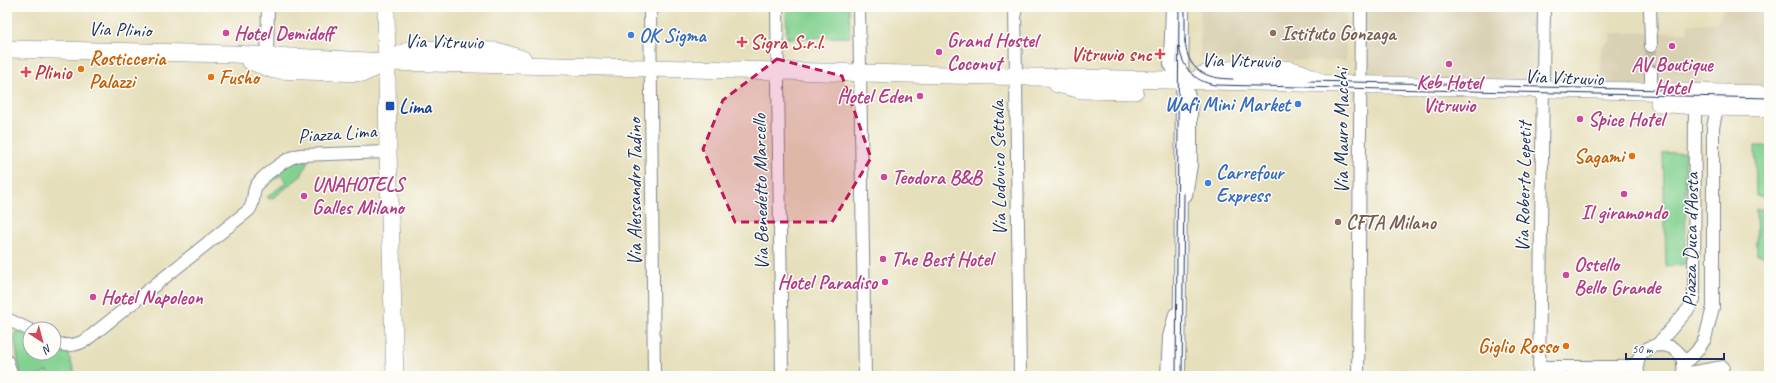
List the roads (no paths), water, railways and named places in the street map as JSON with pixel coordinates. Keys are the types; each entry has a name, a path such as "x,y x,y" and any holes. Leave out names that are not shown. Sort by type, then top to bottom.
{"street":[{"path":"267,57 268,7"},
{"name":"Piazza Lima","path":"62,344 70,346 79,344 86,340 249,210 252,206 256,186 274,170 295,156 388,152 385,62 386,7"},
{"name":"Via Alessandro Tadino","path":"650,7 652,68 654,376"},
{"name":"Via Benedetto Marcello","path":"777,7 776,71 782,376"},
{"path":"859,7 865,376"},
{"name":"Via Lodovico Settala","path":"1015,7 1020,376"},
{"path":"1172,7 1170,62 1174,72 1182,81"},
{"path":"1179,376 1182,7"},
{"name":"Via Mauro Macchi","path":"1358,376 1361,7"},
{"name":"Via Roberto Lepetit","path":"1539,372 1544,7"},
{"path":"1650,7 1651,46"},
{"name":"Via Plinio","path":"7,49 385,62"},
{"name":"Via Vitruvio","path":"385,62 411,49 497,51 531,62 533,65 673,69 1182,81 1222,70 1284,70 1304,74 1324,84 1476,88 1515,97 1544,94 1652,97"},
{"name":"Via Plinio","path":"238,56 274,70 364,73 385,62"},
{"path":"1651,72 1652,97 1699,100 1769,94"},
{"path":"1699,100 1717,107 1769,108"},
{"name":"Piazza Duca d'Aosta","path":"1638,370 1644,351 1657,345 1693,303 1695,296 1699,100"},
{"name":"Piazza Duca d'Aosta","path":"1683,372 1704,339 1713,307 1713,128 1717,107"},
{"path":"388,152 395,376"},
{"path":"1167,376 1169,337 1179,301"},
{"path":"7,319 22,326"},
{"path":"1657,345 1666,345 1675,349 1681,356 1683,372 1723,367"},
{"path":"7,361 12,376"},
{"path":"1539,372 1625,367 1638,370"}],"tunnel":[{"path":"1651,46 1651,72"}],"tram line":[{"path":"1176,376 1179,7"},
{"path":"1185,7 1185,43"},
{"path":"1185,39 1186,50 1189,58 1199,71 1214,77 1233,79"},
{"path":"1179,46 1183,60 1190,72 1201,80 1215,85 1769,98"},
{"path":"1309,81 1483,85"},
{"path":"1499,86 1663,90"},
{"path":"1182,376 1184,193"}],"place":[{"name":"Hotel Demidoff","path":"226,33"},
{"name":"Istituto Gonzaga","path":"1273,33"},
{"name":"OK Sigma","path":"631,35"},
{"name":"Sigra S.r.l.","path":"742,42"},
{"name":"AV Boutique Hotel","path":"1672,46"},
{"name":"Grand Hostel Coconut","path":"939,52"},
{"name":"Vitruvio snc","path":"1160,54"},
{"name":"Keb Hotel Vitruvio","path":"1449,64"},
{"name":"Rosticceria Palazzi","path":"81,69"},
{"name":"Plinio","path":"26,72"},
{"name":"Fusho","path":"211,77"},
{"name":"Hotel Eden","path":"920,96"},
{"name":"Wafi Mini Market","path":"1298,104"},
{"name":"Lima","path":"390,106"},
{"name":"Spice Hotel","path":"1580,119"},
{"name":"Sagami","path":"1632,156"},
{"name":"Teodora B&B","path":"884,177"},
{"name":"Carrefour Express","path":"1208,183"},
{"name":"Il giramondo","path":"1624,194"},
{"name":"UNAHOTELS Galles Milano","path":"304,196"},
{"name":"CFTA Milano","path":"1338,222"},
{"name":"The Best Hotel","path":"883,259"},
{"name":"Ostello Bello Grande","path":"1566,275"},
{"name":"Hotel Paradiso","path":"885,282"},
{"name":"Hotel Napoleon","path":"93,297"},
{"name":"Giglio Rosso","path":"1566,346"}]}
